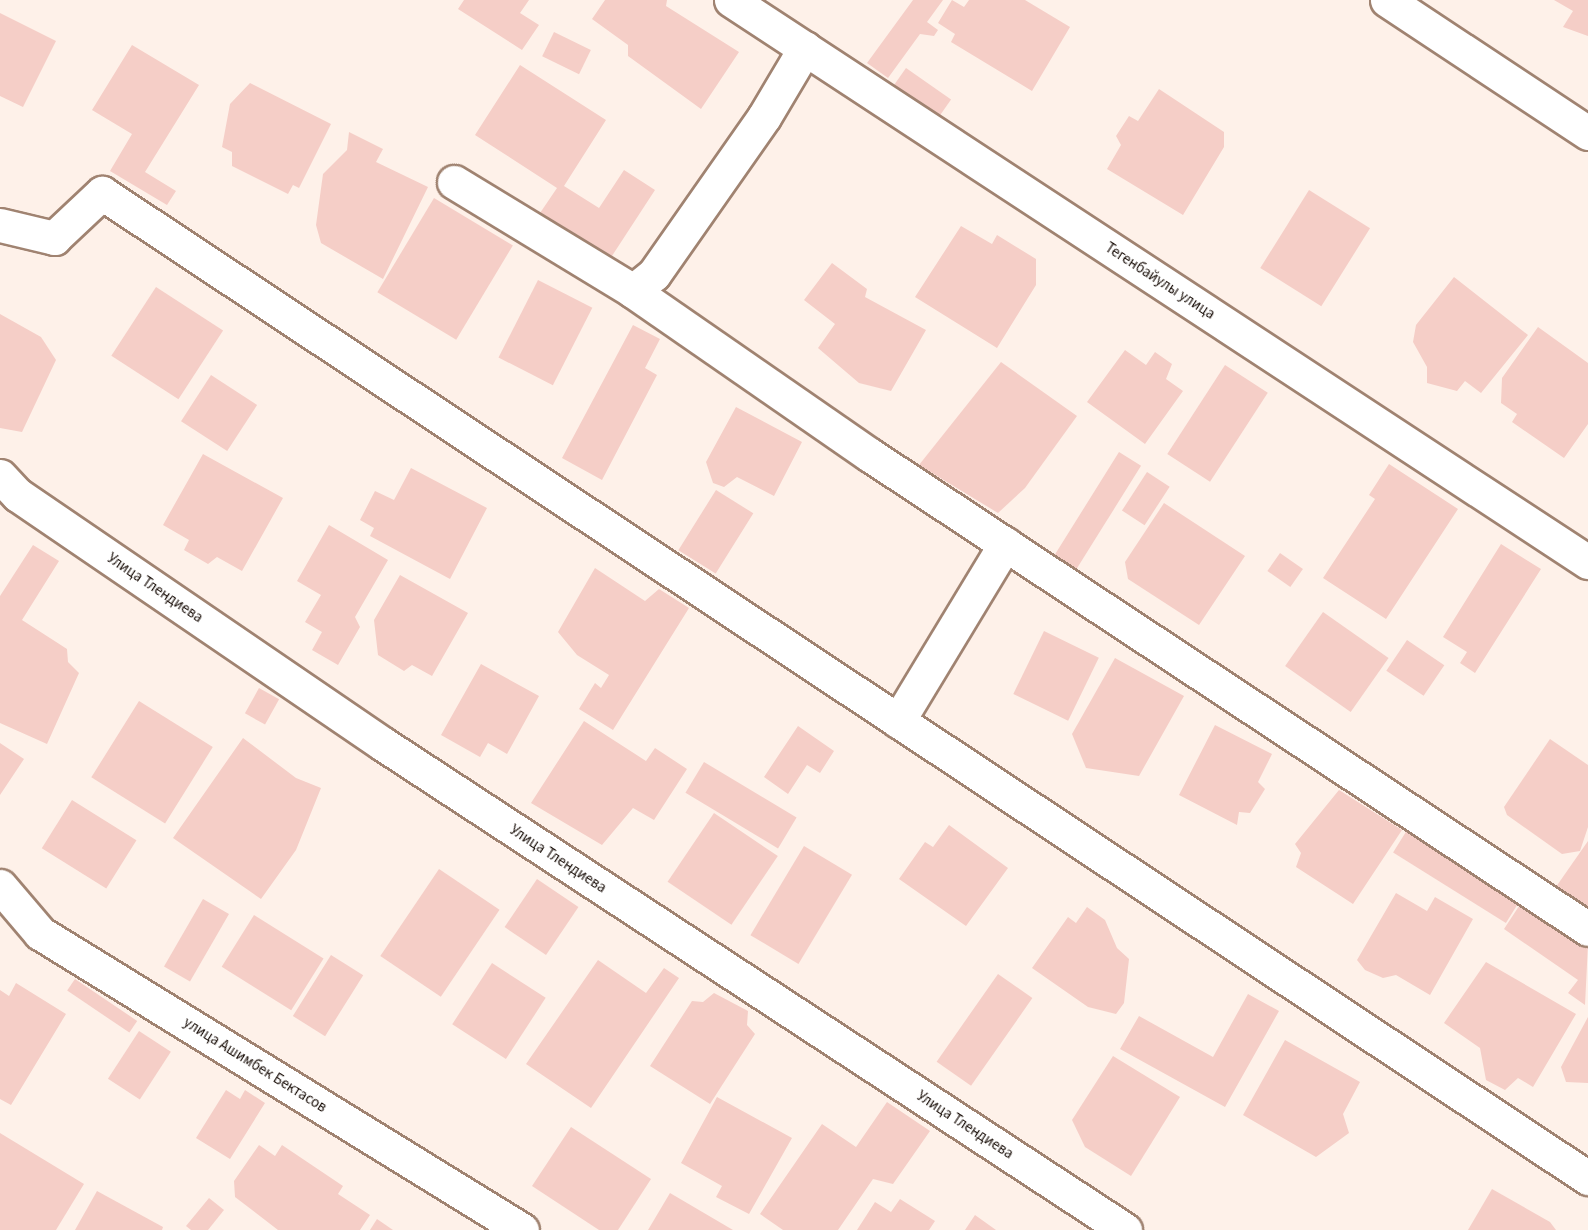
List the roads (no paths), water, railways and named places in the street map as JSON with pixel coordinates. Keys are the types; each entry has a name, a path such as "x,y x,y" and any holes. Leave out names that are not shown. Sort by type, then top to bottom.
{"street":[{"name":"Тегенбайулы улица","path":"731,0 1588,562"},
{"path":"1387,0 1588,134"},
{"path":"633,291 654,274 764,117 805,48"},
{"path":"454,182 633,291 1005,544 1588,929"},
{"path":"0,225 54,238 102,193 1588,1178"},
{"name":"Улица Тлендиева","path":"0,476 18,495 383,744 1125,1230"},
{"path":"898,721 1005,544"},
{"name":"улица Ашимбек Бектасов","path":"0,886 40,933 522,1230"}]}
